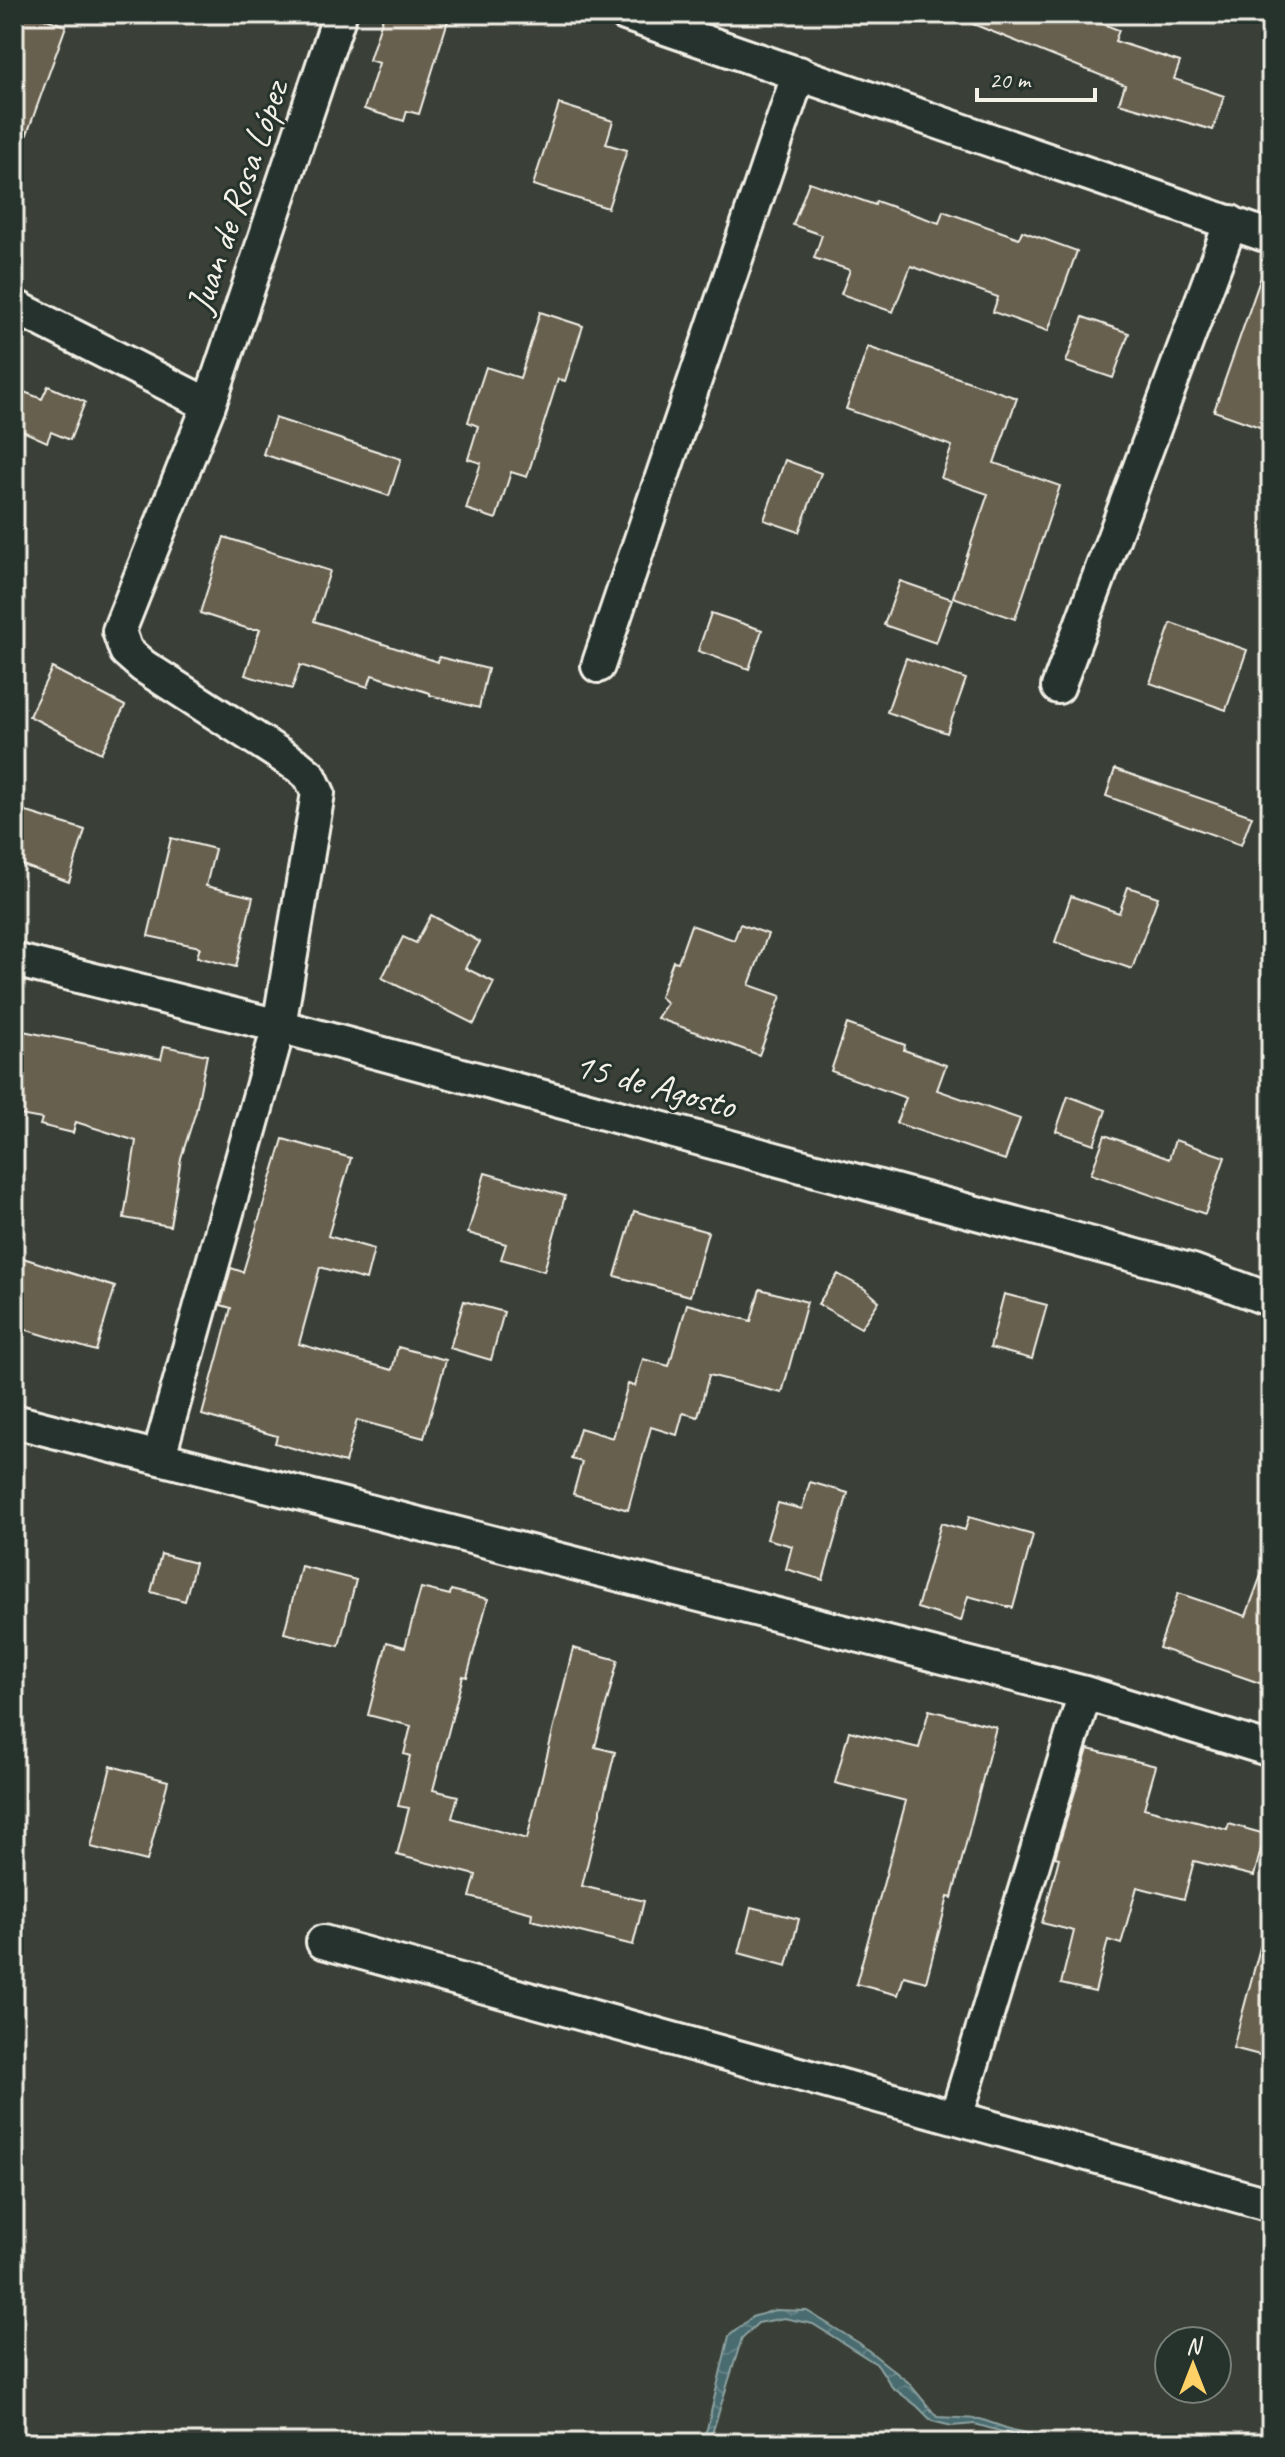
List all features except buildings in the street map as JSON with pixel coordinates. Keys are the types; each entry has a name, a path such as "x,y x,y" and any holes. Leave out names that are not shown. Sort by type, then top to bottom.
{"street":[{"name":"Juan de Rosa López","path":"279,1026 318,793 310,776 298,766 143,666 126,651 119,631 209,405 340,14"},
{"path":"625,14 1271,237"},
{"path":"598,666 799,73"},
{"path":"1058,687 1231,222"},
{"path":"14,306 209,405"},
{"name":"15 de Agosto","path":"14,960 279,1026 1193,1271 1271,1300"},
{"path":"159,1456 279,1026"},
{"path":"14,1421 1085,1693 1271,1750"},
{"path":"956,2117 1085,1693"},
{"path":"323,1942 1271,2205"}],"green space":[{"path":"1229,14 1271,14 1271,27"}],"water":[{"path":"775,2310 807,2311 859,2343 908,2382 937,2417 980,2419 1012,2430 1059,2440 1091,2438 1098,2443 1041,2443 975,2424 952,2426 932,2421 892,2387 878,2365 813,2324 784,2318 758,2323 742,2338 710,2440 699,2443 707,2429 729,2336 752,2317"}]}
